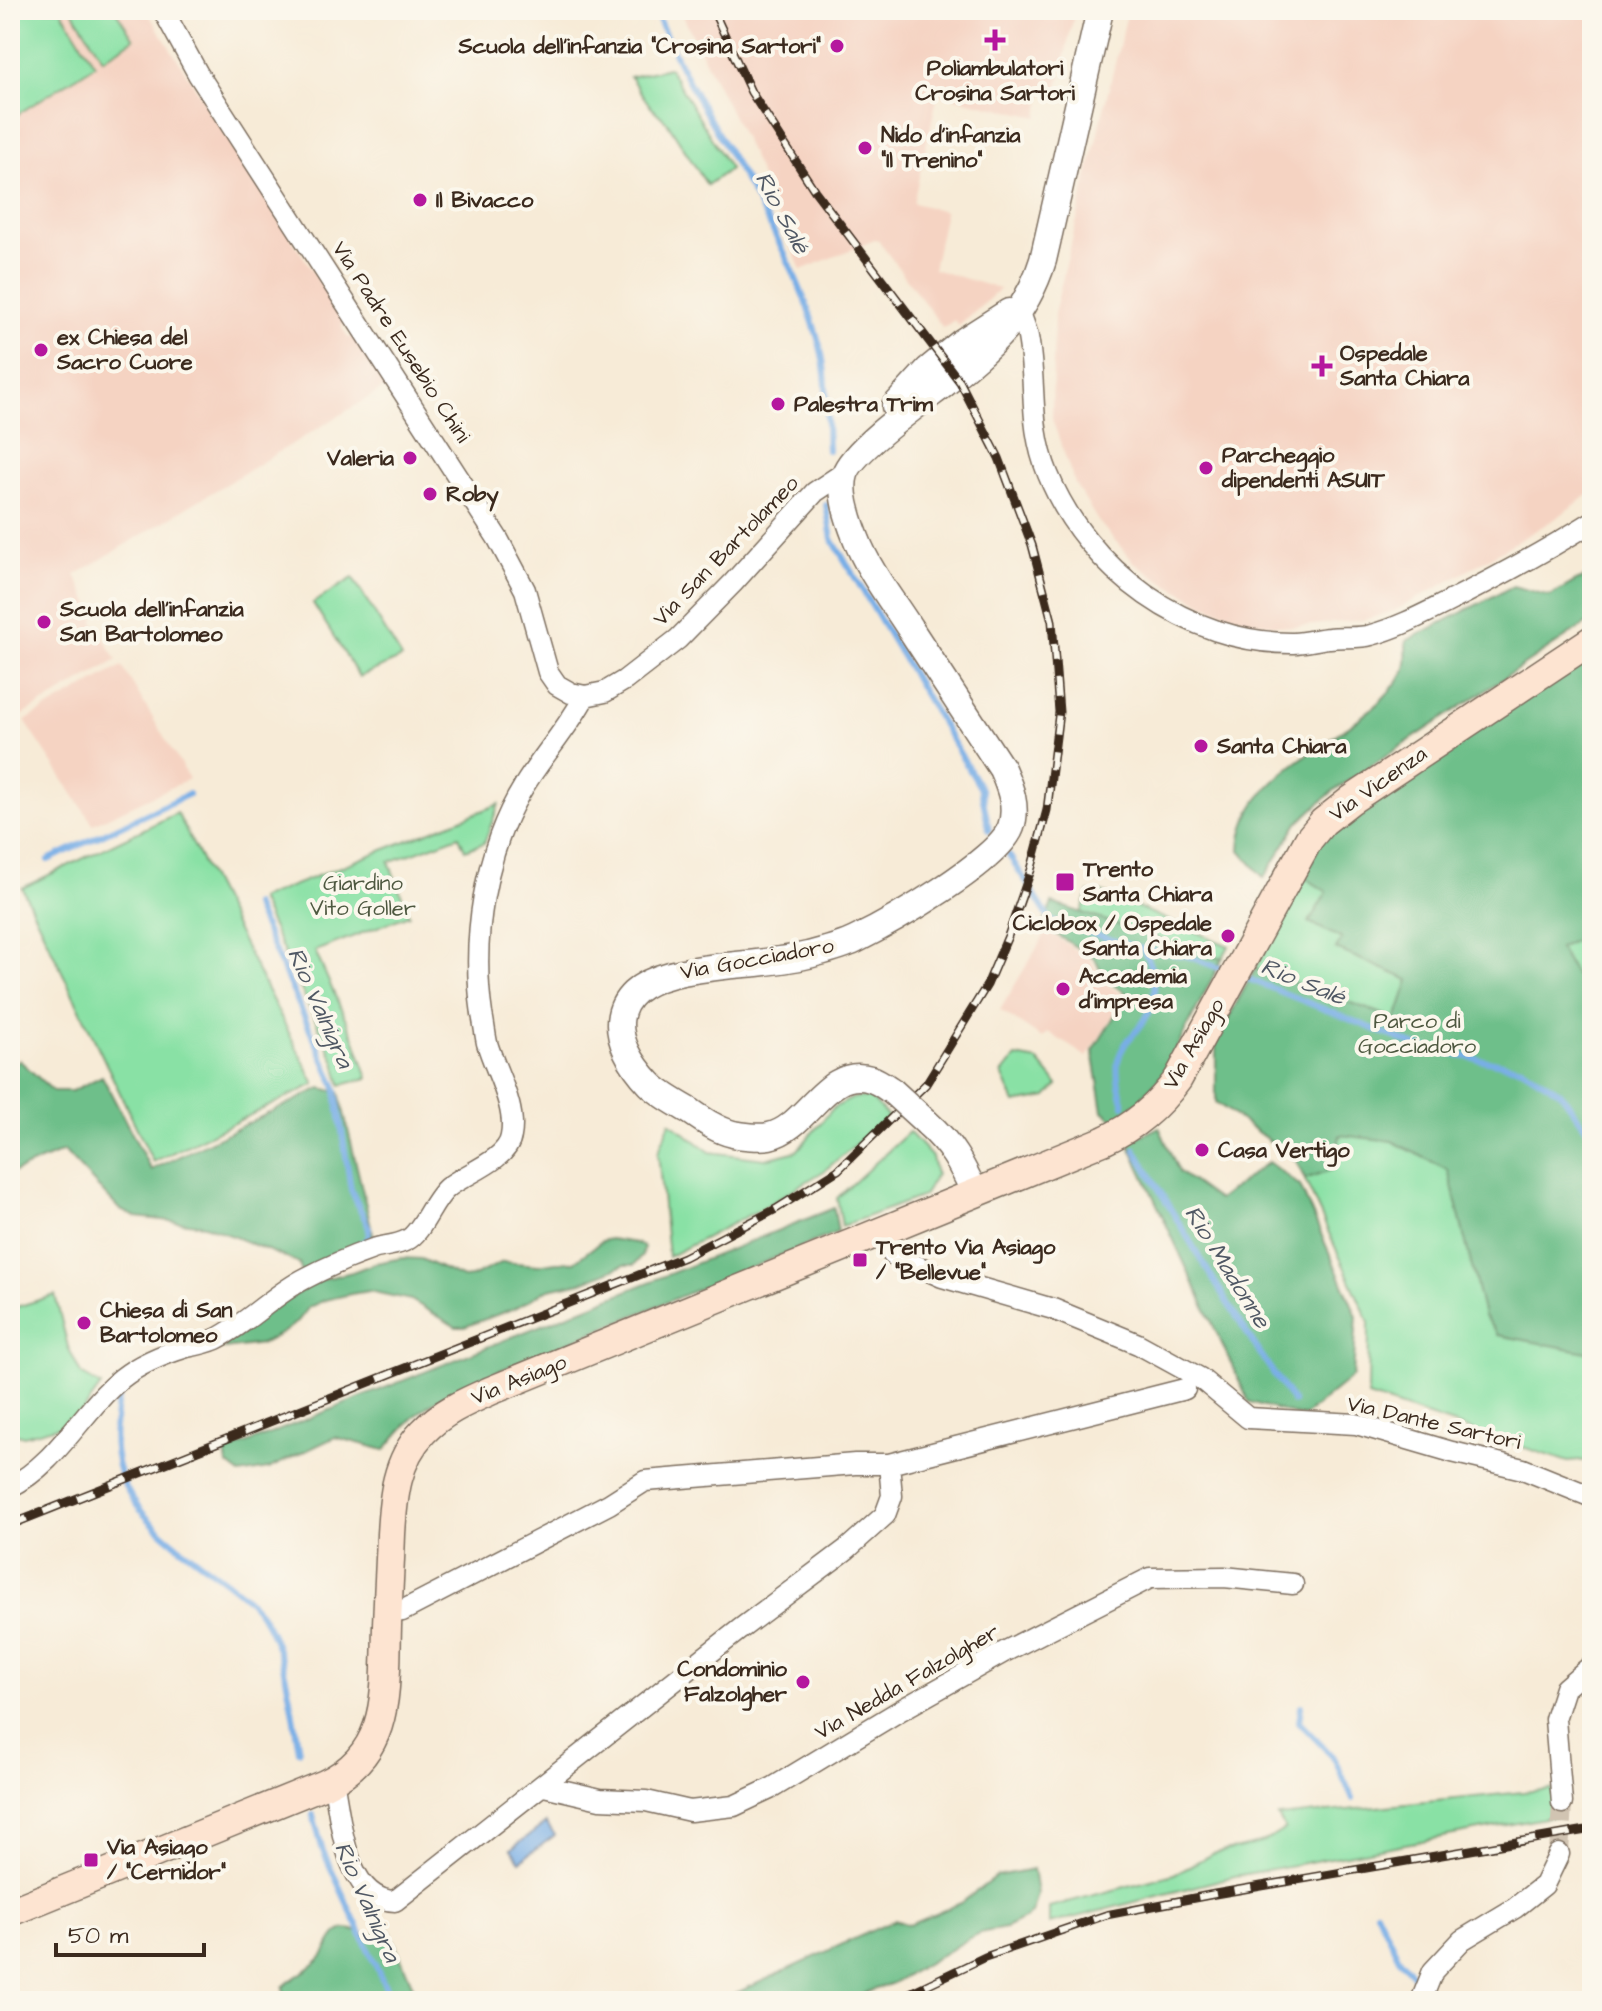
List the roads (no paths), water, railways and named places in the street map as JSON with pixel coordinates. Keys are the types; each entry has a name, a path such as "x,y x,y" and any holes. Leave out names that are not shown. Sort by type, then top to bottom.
{"main road":[{"name":"Via Vicenza","path":"1228,986 1289,872 1309,839 1332,814 1592,640"},
{"name":"Via Asiago","path":"10,1912 333,1780 367,1752 385,1701 393,1505 399,1473 422,1433 446,1412 490,1391 1103,1141 1136,1123 1163,1098 1178,1079 1228,986"}],"street":[{"name":"Via Padre Eusebio Chini","path":"163,10 198,74 498,539 525,590 548,672 557,685 585,696"},
{"path":"845,472 876,436 890,411 928,370 1002,315 1019,308 1034,285 1043,260 1100,10"},
{"path":"1019,308 1028,338 1032,411 1038,444 1047,472 1079,531 1122,576 1174,613 1230,635 1259,641 1295,643 1331,637 1367,637 1454,599 1592,522"},
{"name":"Via San Bartolameo","path":"585,696 605,692 678,639 815,492 845,472"},
{"name":"Via Gocciadoro","path":"845,472 844,497 856,540 884,589 1002,769 1011,790 1014,811 1011,827 1006,837 976,864 904,913 852,942 806,956 694,969 645,984 629,995 619,1014 620,1032 638,1070 652,1086 712,1125 733,1134 770,1136 785,1128 821,1094 847,1080 872,1079 892,1091 946,1139 975,1193"},
{"path":"10,1487 31,1474 108,1392 136,1367 172,1352 215,1340 290,1288 331,1266 412,1238 435,1201 449,1187 489,1162 507,1146 512,1136 507,1079 488,1045 477,976 488,879 506,823 523,788 585,696"},
{"name":"Via Dante Sartori","path":"880,1232 893,1255 930,1271 1053,1309 1138,1344 1200,1378 1248,1418 1356,1424 1523,1469 1592,1497"},
{"path":"387,1613 402,1611 609,1504 645,1481 889,1464 1185,1389"},
{"path":"333,1780 356,1877 367,1892 382,1901 395,1901 739,1630 847,1549 885,1515 892,1496 889,1464"},
{"name":"Via Nedda Falzolgher","path":"544,1786 600,1799 646,1801 690,1811 734,1806 772,1788 1006,1651 1150,1578 1224,1577 1293,1584"},
{"path":"1562,1803 1555,1719 1565,1688 1592,1665"},
{"path":"1421,2001 1433,1971 1462,1940 1515,1908 1544,1885 1559,1854"}],"water":[{"path":"546,1823 555,1835 520,1861 511,1849"}],"waterway":[{"name":"Rio Salé","path":"655,10 674,53 787,258 805,301 823,359 828,450"},
{"name":"Rio Salé","path":"826,505 832,539 981,789 989,830"},
{"name":"Rio Valnigra","path":"48,860 189,794"},
{"name":"Rio Salé","path":"1009,855 1051,921 1142,949 1187,956 1227,971"},
{"name":"Rio Valnigra","path":"254,905 335,1085 351,1190 369,1228 368,1239 356,1246"},
{"name":"Rio Madonne","path":"1124,1105 1118,1061 1123,1047 1145,1020 1153,1000 1152,970 1142,949"},
{"name":"Rio Salé","path":"1241,976 1419,1047 1522,1068 1560,1092 1592,1136"},
{"name":"Rio Madonne","path":"1135,1149 1231,1309 1293,1402"},
{"name":"Rio Valnigra","path":"119,1394 115,1453 131,1497 163,1533 235,1588 259,1612 276,1643 290,1697 299,1751"},
{"name":"Rio Madonne","path":"1301,1706 1299,1722 1334,1758 1353,1799"},
{"name":"Rio Valnigra","path":"313,1815 323,1851 392,2001"},
{"name":"Rio Madonne","path":"1376,1911 1399,1958 1414,1977"}],"tunnel":[{"path":"1559,1854 1562,1803"}],"railway":[{"path":"10,1525 684,1257 776,1209 838,1170 926,1084 987,985 1031,870 1047,810 1059,712 1052,621 1032,545 999,458 960,382 815,191 751,92 713,10"},
{"path":"893,2001 985,1957 1106,1915 1592,1829"}],"place":[{"name":"Poliambulatori Crosina Sartori","path":"995,40"},
{"name":"Scuola dell'infanzia \"Crosina Sartori\"","path":"837,46"},
{"name":"Nido d'infanzia \"Il Trenino\"","path":"865,148"},
{"name":"Il Bivacco","path":"420,200"},
{"name":"ex Chiesa del Sacro Cuore","path":"41,350"},
{"name":"Ospedale Santa Chiara","path":"1322,366"},
{"name":"Palestra Trim","path":"778,404"},
{"name":"Valeria","path":"410,458"},
{"name":"Parcheggio dipendenti ASUIT","path":"1206,468"},
{"name":"Roby","path":"430,494"},
{"name":"Scuola dell'infanzia San Bartolomeo","path":"44,622"},
{"name":"Santa Chiara","path":"1201,746"},
{"name":"Trento Santa Chiara","path":"1065,882"},
{"name":"Ciclobox / Ospedale Santa Chiara","path":"1228,936"},
{"name":"Accademia d'impresa","path":"1063,989"},
{"name":"Casa Vertigo","path":"1202,1150"},
{"name":"Trento Via Asiago / \"Bellevue\"","path":"860,1260"},
{"name":"Chiesa di San Bartolomeo","path":"84,1323"},
{"name":"Condominio Falzolgher","path":"803,1682"},
{"name":"Via Asiago / \"Cernidor\"","path":"91,1860"}],"park label":[{"name":"Giardino Vito Goller","path":"363,896"},
{"name":"Parco di Gocciadoro","path":"1417,1034"}]}
